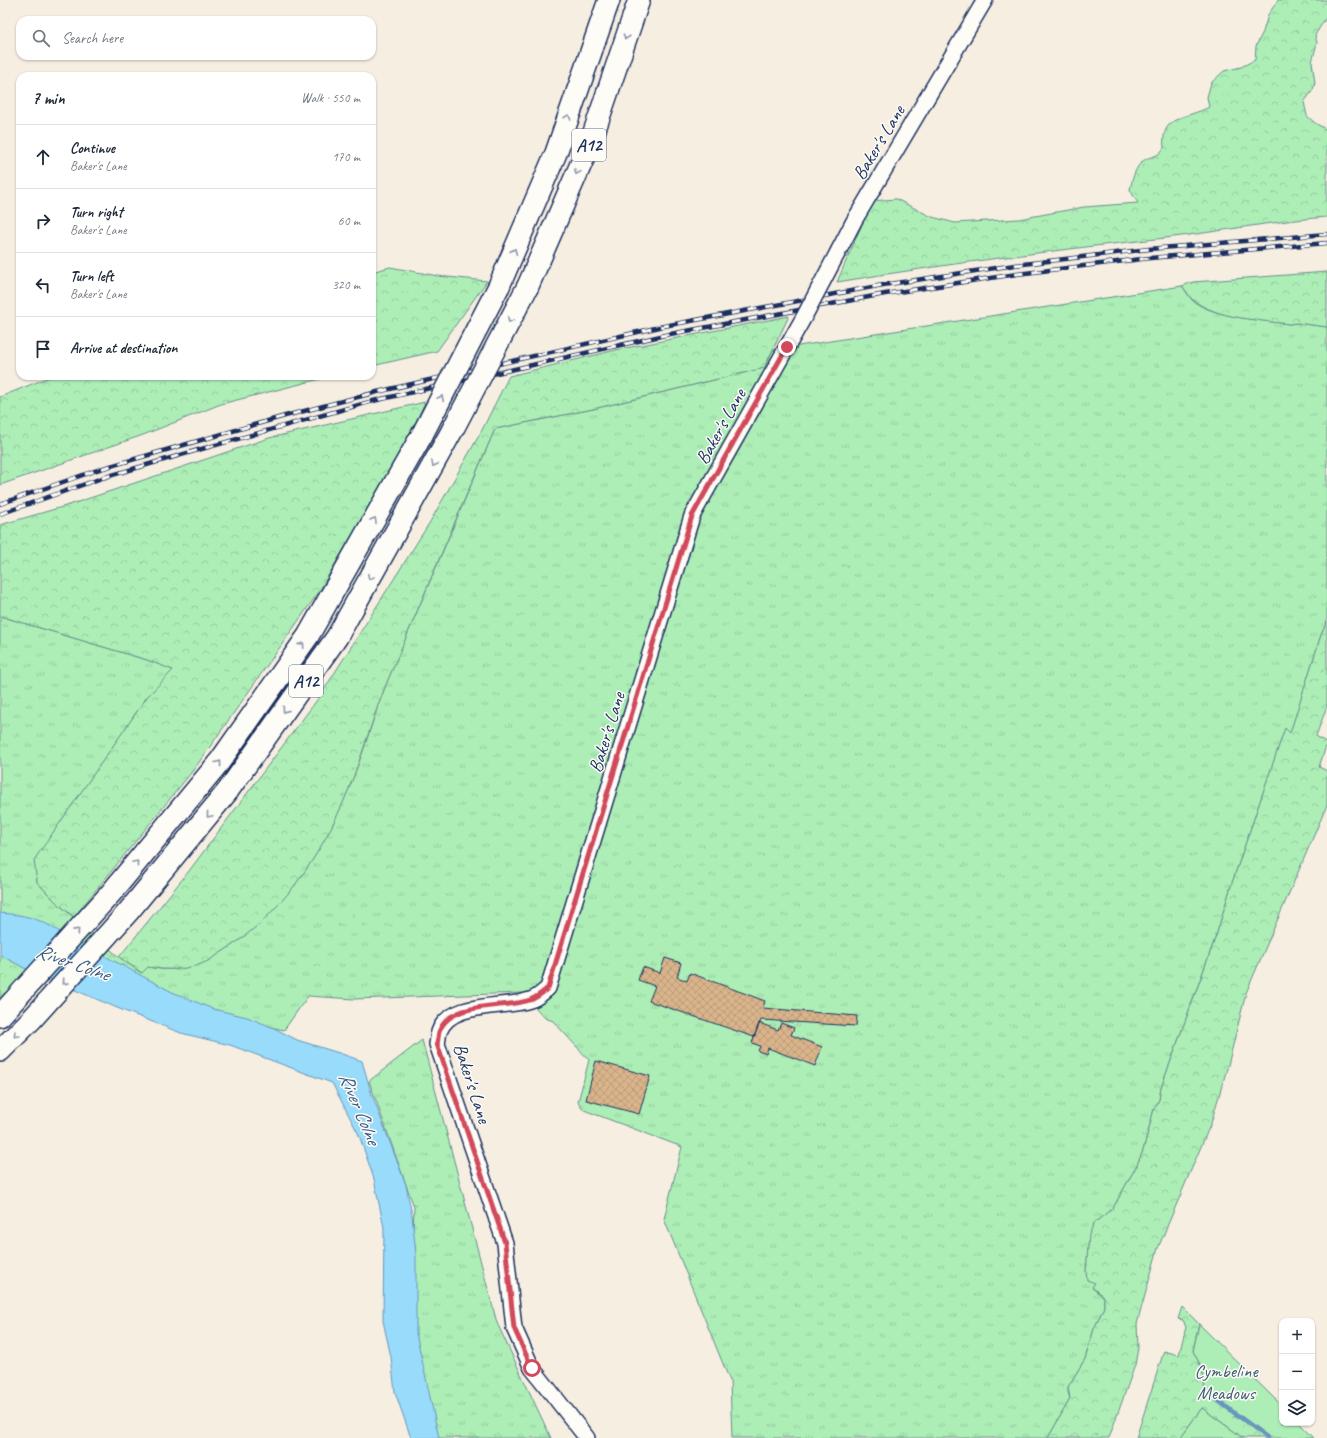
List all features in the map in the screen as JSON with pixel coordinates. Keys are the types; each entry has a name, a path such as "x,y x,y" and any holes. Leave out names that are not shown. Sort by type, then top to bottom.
{"highway":[{"name":"A12","path":"7,1009 111,893 220,761 308,636 423,433 499,286 556,153 609,0"},
{"name":"A12","path":"0,1051 32,1019 128,912 227,792 337,637 453,430 528,286 591,141 638,0"}],"street":[{"name":"Baker's Lane","path":"587,1438 532,1368 514,1328 505,1243 437,1044 439,1031 447,1020 459,1012 530,1000 541,995 548,988 692,516 805,315 858,214 985,0"}],"green space":[{"path":"1278,0 1327,0 1327,16 1315,35 1317,43 1312,62 1315,83 1313,90 1304,102 1307,116 1327,130 1327,217 1286,221 1185,236 1083,247 919,269 837,282 872,201 896,199 932,217 955,223 1019,219 1084,207 1138,203 1130,190 1136,170 1140,164 1146,159 1156,156 1161,152 1164,148 1166,129 1171,123 1184,116 1209,107 1207,97 1211,83 1224,71 1241,67 1255,60 1256,46 1263,32 1268,15"},
{"path":"390,267 438,276 487,281 437,351 376,365 376,271"},
{"path":"1327,272 1327,327 1297,323 1289,324 1226,315 1203,306 1193,300 1182,286 1193,282"},
{"path":"1182,286 1190,298 1202,307 1226,315 1289,324 1297,323 1327,327 1327,622 1321,635 1290,734 1285,729 1232,883 1216,936 1161,1088 1159,1100 1154,1109 1143,1151 1136,1167 1113,1208 1094,1223 1088,1250 1086,1272 1095,1283 1092,1288 1104,1297 1104,1307 1094,1329 1085,1359 1068,1387 1070,1399 1048,1438 732,1438 730,1381 664,1219 682,1147 584,1110 578,1102 589,1060 553,1021 545,1018 522,993 354,999 308,996 284,1030 149,999 0,934 0,616 147,660 174,670 147,697 35,860 37,882 56,902 119,957 141,973 148,967 160,969 181,969 209,959 228,948 249,932 269,914 287,894 318,851 343,803 358,766 387,682 495,429 593,409 764,368 773,350"},
{"path":"789,316 764,368 593,409 495,429 387,682 343,802 332,827 304,873 269,915 228,948 208,961 194,966 178,969 148,967 142,973 119,957 189,871 320,696 430,522 481,432 509,376 616,350"},
{"path":"42,380 316,380 221,404 143,435 0,485 0,397"},
{"path":"425,402 406,444 318,593 195,768 74,917 56,902 37,882 34,860 147,697 173,670 147,660 0,616 0,525 69,505 269,438"},
{"path":"1327,622 1327,706 1316,736 1327,743 1319,767 1327,771 1327,805 1246,993 1228,1065 1211,1123 1158,1248 1137,1324 1138,1348 1135,1365 1109,1438 1048,1438 1070,1399 1068,1387 1085,1359 1094,1329 1104,1307 1104,1297 1092,1287 1095,1283 1087,1280 1086,1272 1089,1235 1094,1223 1113,1208 1136,1167 1143,1151 1154,1109 1159,1100 1161,1088 1216,936 1232,883 1285,728 1290,733 1321,635"},
{"path":"0,955 29,969 0,998"},
{"path":"422,1040 497,1323 551,1438 434,1438 409,1342 414,1207 369,1081"},
{"path":"1182,1307 1199,1324 1193,1351 1203,1370 1205,1391 1266,1438 1243,1438 1202,1408 1180,1438 1136,1438 1164,1351 1179,1355 1186,1327 1183,1320 1178,1319"},
{"name":"Cymbeline Meadows","path":"1199,1324 1279,1403 1279,1426 1302,1426 1314,1438 1266,1438 1205,1391 1203,1370 1193,1351"},
{"path":"1202,1408 1243,1438 1180,1438"}],"water":[{"name":"River Colne","path":"0,913 24,916 45,923 172,992 213,1009 247,1017 274,1028 297,1040 362,1061 371,1092 406,1185 412,1215 416,1254 416,1333 439,1438 411,1438 395,1392 391,1357 383,1321 384,1228 374,1179 359,1135 332,1083 230,1045 181,1033 28,970 0,955"}],"building":[{"path":"665,958 681,963 677,977 687,981 690,973 765,1001 763,1008 857,1016 856,1026 761,1020 754,1037 649,1001 655,986 638,980 643,967 660,973"},
{"path":"759,1023 778,1030 781,1023 794,1028 791,1035 822,1047 815,1066 768,1048 766,1054 758,1051 760,1046 752,1043"},
{"path":"596,1061 650,1076 639,1114 586,1100"}],"waterway":[{"path":"1205,1391 1268,1438"}],"railway":[{"path":"0,504 100,469 285,416 377,392 664,326 883,285 1015,265 1149,249 1327,234"},
{"path":"0,514 102,478 373,401 665,335 885,294 1017,274 1150,258 1327,243"}],"route":[{"path":"532,1368 514,1328 505,1243 437,1044 439,1031 447,1020 459,1012 530,1000 541,995 548,988 692,516 787,347"}]}
